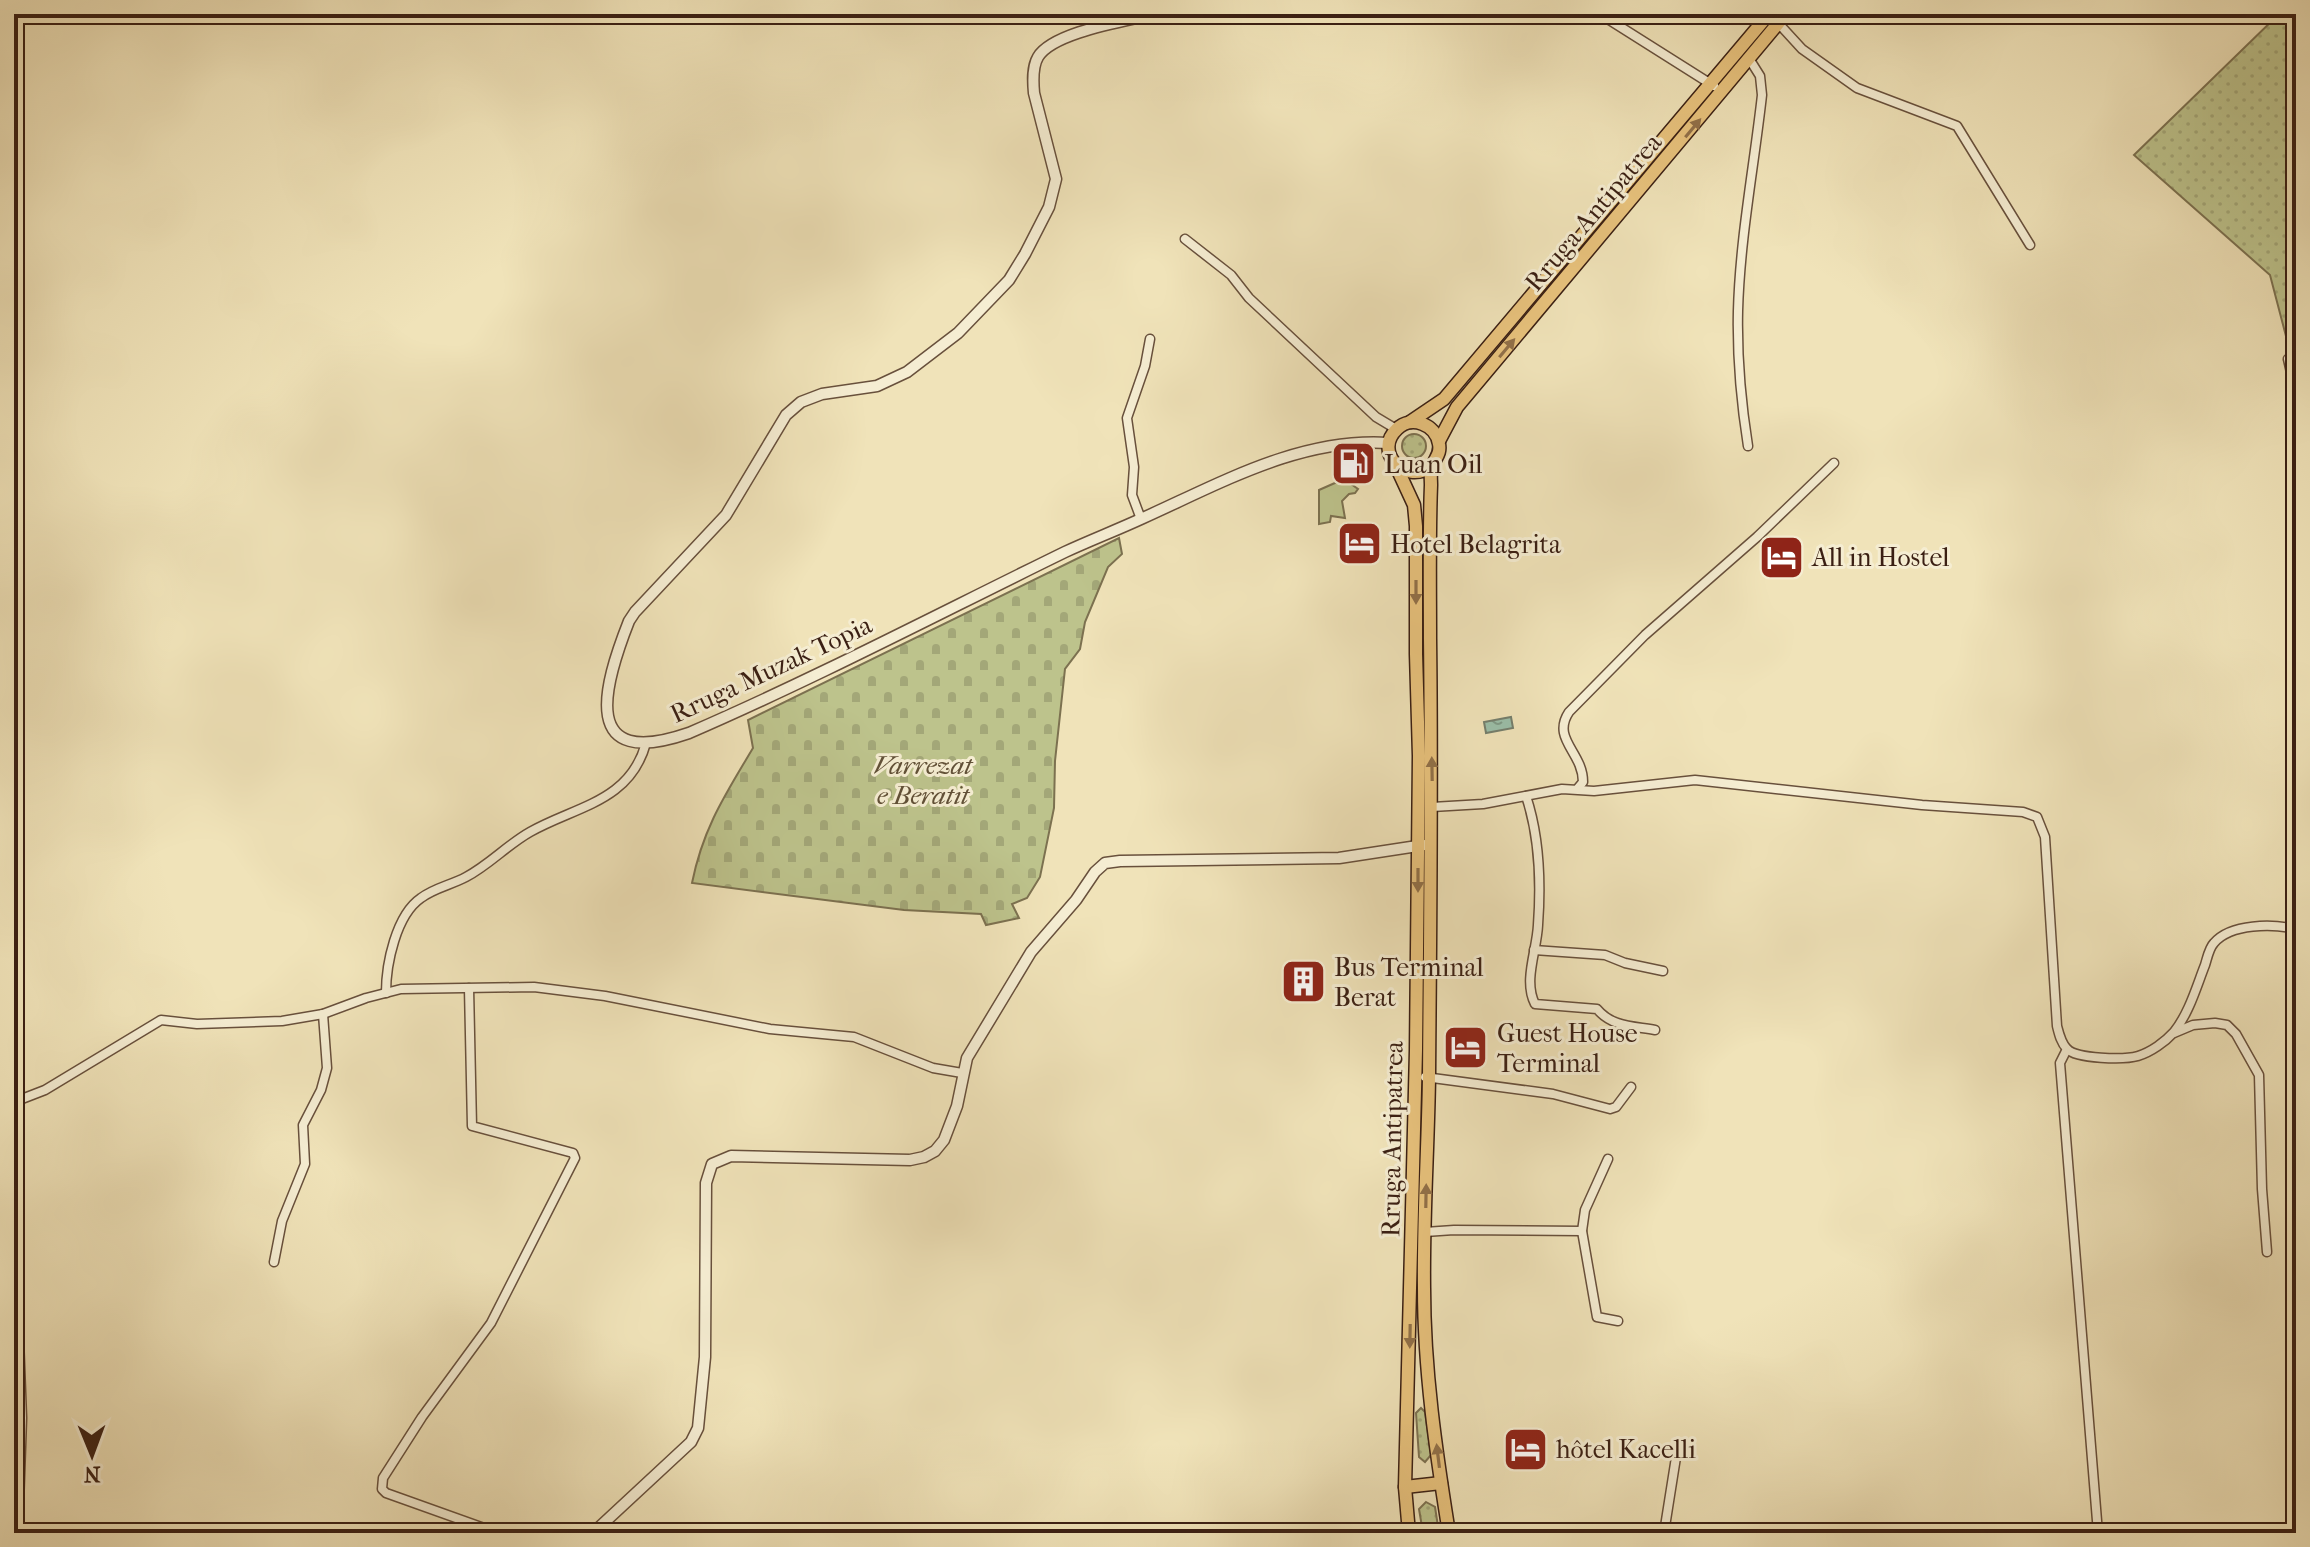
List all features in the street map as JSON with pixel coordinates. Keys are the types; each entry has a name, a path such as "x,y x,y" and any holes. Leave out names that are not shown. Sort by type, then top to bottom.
{"main road":[{"name":"Rruga Antipatrea","path":"1396,429 1444,399 1769,14"},
{"name":"Rruga Antipatrea","path":"1424,845 1432,807 1429,525 1432,466 1439,452 1439,441 1457,407 1783,19"},
{"path":"1410,422 1430,428 1439,441"},
{"path":"1389,443 1396,429"},
{"name":"Rruga Antipatrea","path":"1389,443 1389,454 1414,505 1424,845 1418,1289 1405,1487 1409,1533"},
{"path":"1394,463 1402,470 1413,473 1432,466"},
{"name":"Rruga Antipatrea","path":"1422,1077 1425,1232 1418,1289 1449,1533"},
{"path":"1405,1487 1441,1483"}],"street":[{"name":"Rruga Muzak Topia","path":"1154,14 1081,32 1049,46 1036,58 1034,93 1056,179 1049,207 1009,280 958,333 907,372 877,386 822,394 801,402 786,415 726,515 635,612 621,641 609,681 606,718 611,729 631,741 665,741 737,712 1069,550 1249,469 1334,445 1389,443"},
{"path":"1600,14 1722,93"},
{"path":"1783,19 1811,56 1857,88 1957,126 2030,245"},
{"path":"1748,446 1741,391 1738,313 1743,241 1762,95 1760,76 1750,60"},
{"path":"1185,239 1231,275 1249,298 1376,417 1396,429"},
{"path":"1141,519 1132,495 1134,467 1127,418 1145,366 1150,339"},
{"path":"2288,359 2296,395"},
{"path":"1578,788 1583,782 1580,762 1563,729 1569,712 1645,635 1757,537 1834,463"},
{"path":"1416,654 1430,654"},
{"path":"386,993 388,970 399,931 414,903 466,877 530,832 601,801 630,778 646,743"},
{"path":"1432,807 1483,804 1578,788 1594,791 1695,780 1922,805 2023,812 2037,817 2045,837 2057,1026 2061,1040 2067,1049 2077,1055 2136,1057 2150,1051 2172,1034 2193,1025 2227,1025 2236,1034 2259,1075 2267,1252"},
{"path":"1526,796 1534,833 1539,900 1530,984 1535,1004 1597,1009 1616,1024 1655,1030"},
{"path":"593,1533 691,1442 698,1428 705,1357 706,1183 712,1164 731,1156 910,1160 935,1151 948,1132 957,1106 967,1058 1031,952 1105,863 1339,858 1424,845"},
{"path":"2172,1034 2184,1016 2213,944 2229,932 2248,928 2296,929"},
{"path":"1534,950 1605,955 1663,971"},
{"path":"469,988 472,1126 573,1153 575,1158 491,1323 422,1417 381,1484 386,1493 498,1533"},
{"path":"18,1533 22,1418 17,1286 16,1102 45,1090 154,1022 261,1023 323,1014 401,989 549,988 770,1029 848,1036 933,1068 962,1073"},
{"path":"274,1262 282,1221 305,1164 303,1125 321,1090 327,1068 323,1014"},
{"path":"2067,1049 2060,1063 2098,1533"},
{"path":"1422,1077 1553,1094 1610,1109 1616,1107 1631,1087"},
{"path":"1608,1159 1585,1210 1582,1231 1597,1317 1618,1321"},
{"path":"1425,1232 1582,1231"},
{"path":"1664,1533 1677,1451"}],"green space":[{"path":"2279,14 2296,14 2296,362 2293,363 2270,275 2134,155"},
{"path":"1414,434 1423,437 1426,446 1423,455 1414,458 1405,455 1402,446 1405,437"},
{"path":"1344,479 1358,489 1342,501 1345,518 1331,516 1330,522 1319,524 1319,490"},
{"name":"Varrezat e Beratit","path":"1119,538 1122,554 1108,567 1085,622 1080,649 1065,669 1055,761 1054,808 1040,877 1027,898 1012,904 1019,918 986,925 981,914 904,910 692,883 709,829 753,748 748,720"},
{"path":"1421,1408 1425,1412 1431,1455 1425,1462 1419,1457 1416,1413"},
{"path":"1426,1502 1435,1507 1439,1533 1423,1533 1419,1509"}],"water":[{"path":"1511,717 1513,728 1486,733 1484,722"}],"place":[{"name":"Luan Oil","path":"1353,464"},
{"name":"Hotel Belagrita","path":"1359,544"},
{"name":"All in Hostel","path":"1781,557"},
{"name":"Bus Terminal Berat","path":"1303,982"},
{"name":"Guest House Terminal","path":"1466,1048"},
{"name":"hôtel Kacelli","path":"1525,1449"}]}
